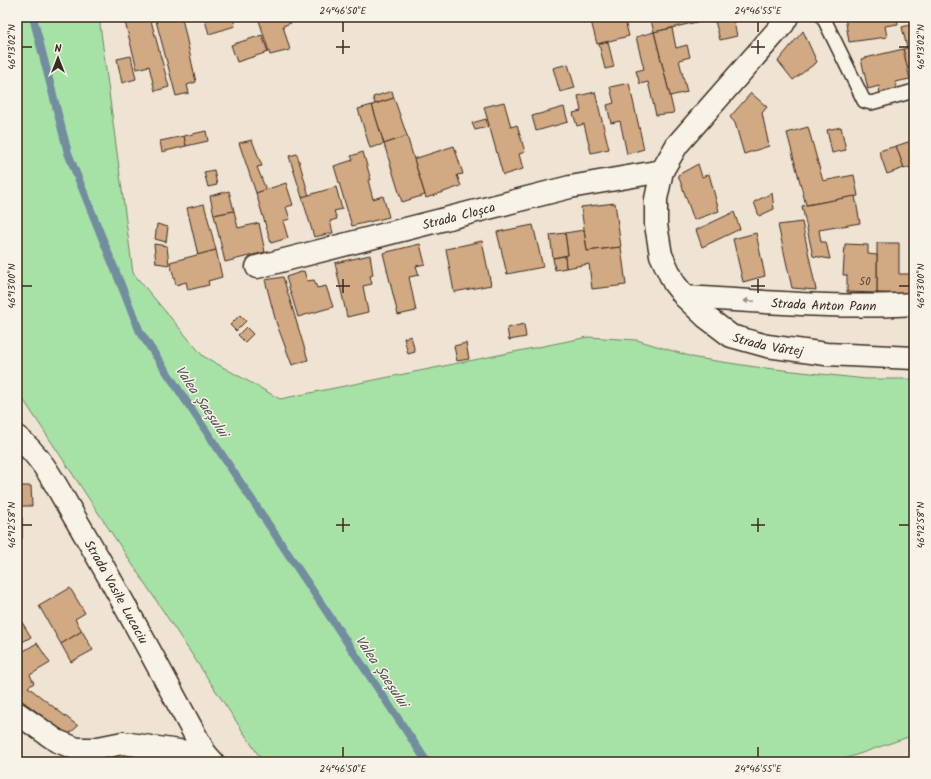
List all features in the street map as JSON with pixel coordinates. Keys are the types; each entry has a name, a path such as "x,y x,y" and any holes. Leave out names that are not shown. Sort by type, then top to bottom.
{"street":[{"path":"662,171 677,145 783,24 787,17"},
{"name":"Strada Vârtej","path":"662,171 656,199 656,225 661,255 674,282 685,297 706,317 732,336 767,346 826,354 914,358"},
{"name":"Strada Cloșca","path":"257,268 570,187 662,171"},
{"name":"Strada Anton Pann","path":"685,297 837,305 914,304"},
{"name":"Strada Vasile Lucaciu","path":"17,437 24,442 41,461 85,534 209,758"},
{"name":"Strada Vasile Lucaciu","path":"17,713 57,741 77,749 93,749 124,743 179,751 209,758"}],"lane":[{"path":"823,17 864,101 872,103 914,91"}],"green space":[{"path":"17,17 99,17 133,273 203,356 280,399 588,337 637,340 696,358 756,367 866,379 914,379 914,735 836,762 263,762 17,390"}],"building":[{"path":"150,17 169,87 155,91 149,66 137,69 124,18"},
{"path":"155,17 174,17 175,19 182,18 196,82 187,85 189,93 176,96"},
{"path":"204,17 233,17 235,26 209,34"},
{"path":"258,17 289,17 291,23 283,26 290,50 270,55"},
{"path":"607,17 624,17 629,36 597,44 591,21"},
{"path":"650,17 704,17 705,20 654,32"},
{"path":"714,17 739,17 733,18 737,36 720,40"},
{"path":"845,17 897,17 898,24 885,26 887,37 849,42"},
{"path":"914,24 914,46 907,48 902,27"},
{"path":"672,28 676,48 687,45 690,57 679,60 687,92 670,96 654,32"},
{"path":"803,31 817,62 793,80 778,61"},
{"path":"654,32 674,113 656,115 648,82 640,84 636,71 644,69 636,37"},
{"path":"262,35 268,52 237,62 231,45"},
{"path":"608,42 614,67 605,69 599,44"},
{"path":"914,46 914,66 907,68 903,49"},
{"path":"903,49 910,79 895,82 897,90 880,94 879,86 868,89 861,59"},
{"path":"131,56 136,79 122,83 117,59"},
{"path":"568,64 575,88 560,92 553,68"},
{"path":"629,83 644,149 627,154 620,121 611,123 607,105 614,103 610,87"},
{"path":"392,91 394,98 375,104 373,97"},
{"path":"595,92 609,149 591,153 584,124 577,126 573,113 581,111 578,96"},
{"path":"751,93 767,107 762,113 769,146 744,154 735,123 730,117"},
{"path":"394,98 407,136 384,144 372,105"},
{"path":"504,102 511,127 517,125 525,152 519,154 523,169 503,175 484,107"},
{"path":"372,105 384,144 370,148 358,109"},
{"path":"564,107 568,122 536,131 532,116"},
{"path":"486,119 488,127 475,130 472,123"},
{"path":"808,127 823,181 854,175 858,196 806,205 787,133"},
{"path":"841,127 846,150 832,153 827,130"},
{"path":"206,131 208,141 186,146 184,136"},
{"path":"184,136 186,146 162,152 160,141"},
{"path":"407,136 425,195 402,202 384,144"},
{"path":"252,140 262,166 257,167 266,190 256,193 239,143"},
{"path":"914,140 914,166 904,169 896,146"},
{"path":"454,146 463,174 457,175 461,186 426,198 414,159"},
{"path":"896,146 904,168 887,174 879,151"},
{"path":"363,152 371,180 368,180 373,199 383,196 389,217 352,226 334,166 353,160 351,156"},
{"path":"297,154 309,196 302,197 289,156"},
{"path":"698,164 702,177 709,174 719,211 694,220 678,175"},
{"path":"214,170 217,185 208,187 204,172"},
{"path":"914,182 914,198 910,183"},
{"path":"286,183 293,205 286,207 290,219 283,221 288,238 271,243 256,193"},
{"path":"336,187 342,209 334,211 337,219 330,221 333,233 314,237 302,197"},
{"path":"229,191 234,211 214,215 210,196"},
{"path":"772,193 774,209 759,216 754,202"},
{"path":"855,196 860,223 819,230 821,242 826,242 830,259 813,256 802,206"},
{"path":"615,203 621,247 587,251 581,207"},
{"path":"204,204 216,250 198,255 187,208"},
{"path":"234,211 238,228 259,223 265,252 225,262 214,215"},
{"path":"734,212 740,229 702,247 696,230"},
{"path":"802,222 816,290 792,288 778,225"},
{"path":"157,224 168,227 166,242 155,239"},
{"path":"533,225 543,267 507,274 497,232"},
{"path":"584,230 587,251 621,247 626,285 592,289 589,264 566,268 565,256 568,255 565,233"},
{"path":"565,233 568,255 553,258 550,235"},
{"path":"756,233 765,276 743,282 733,239"},
{"path":"482,241 491,285 454,292 446,249"},
{"path":"877,243 899,243 899,274 914,274 914,294 877,293"},
{"path":"154,244 167,246 169,265 156,263"},
{"path":"420,244 425,264 416,266 419,275 409,277 416,311 398,315 383,253"},
{"path":"845,244 868,245 868,254 877,255 877,293 847,292 847,275 843,275"},
{"path":"216,250 222,277 208,281 209,285 188,290 186,282 176,285 170,262"},
{"path":"370,255 373,275 370,276 372,284 363,286 368,312 347,317 335,263"},
{"path":"565,256 566,268 555,270 553,258"},
{"path":"304,271 307,281 314,280 317,288 326,286 333,307 298,317 286,277"},
{"path":"283,277 308,360 292,365 276,322 265,280"},
{"path":"240,315 246,321 236,331 230,325"},
{"path":"524,324 526,337 509,340 507,328"},
{"path":"246,327 253,334 245,342 238,335"},
{"path":"411,336 415,352 408,354 404,338"},
{"path":"466,343 469,359 457,361 454,346"},
{"path":"17,486 31,486 32,506 17,506"},
{"path":"17,518 22,518 22,538 17,538"},
{"path":"70,588 85,613 75,619 82,631 61,644 39,606"},
{"path":"17,614 31,637 17,645"},
{"path":"82,631 93,650 71,662 61,644"},
{"path":"37,643 50,663 30,675 34,683 28,687 78,726 68,735 17,697 17,655"}],"waterway":[{"name":"Valea Șaeșului","path":"33,17 68,153 140,332 427,762"}]}
